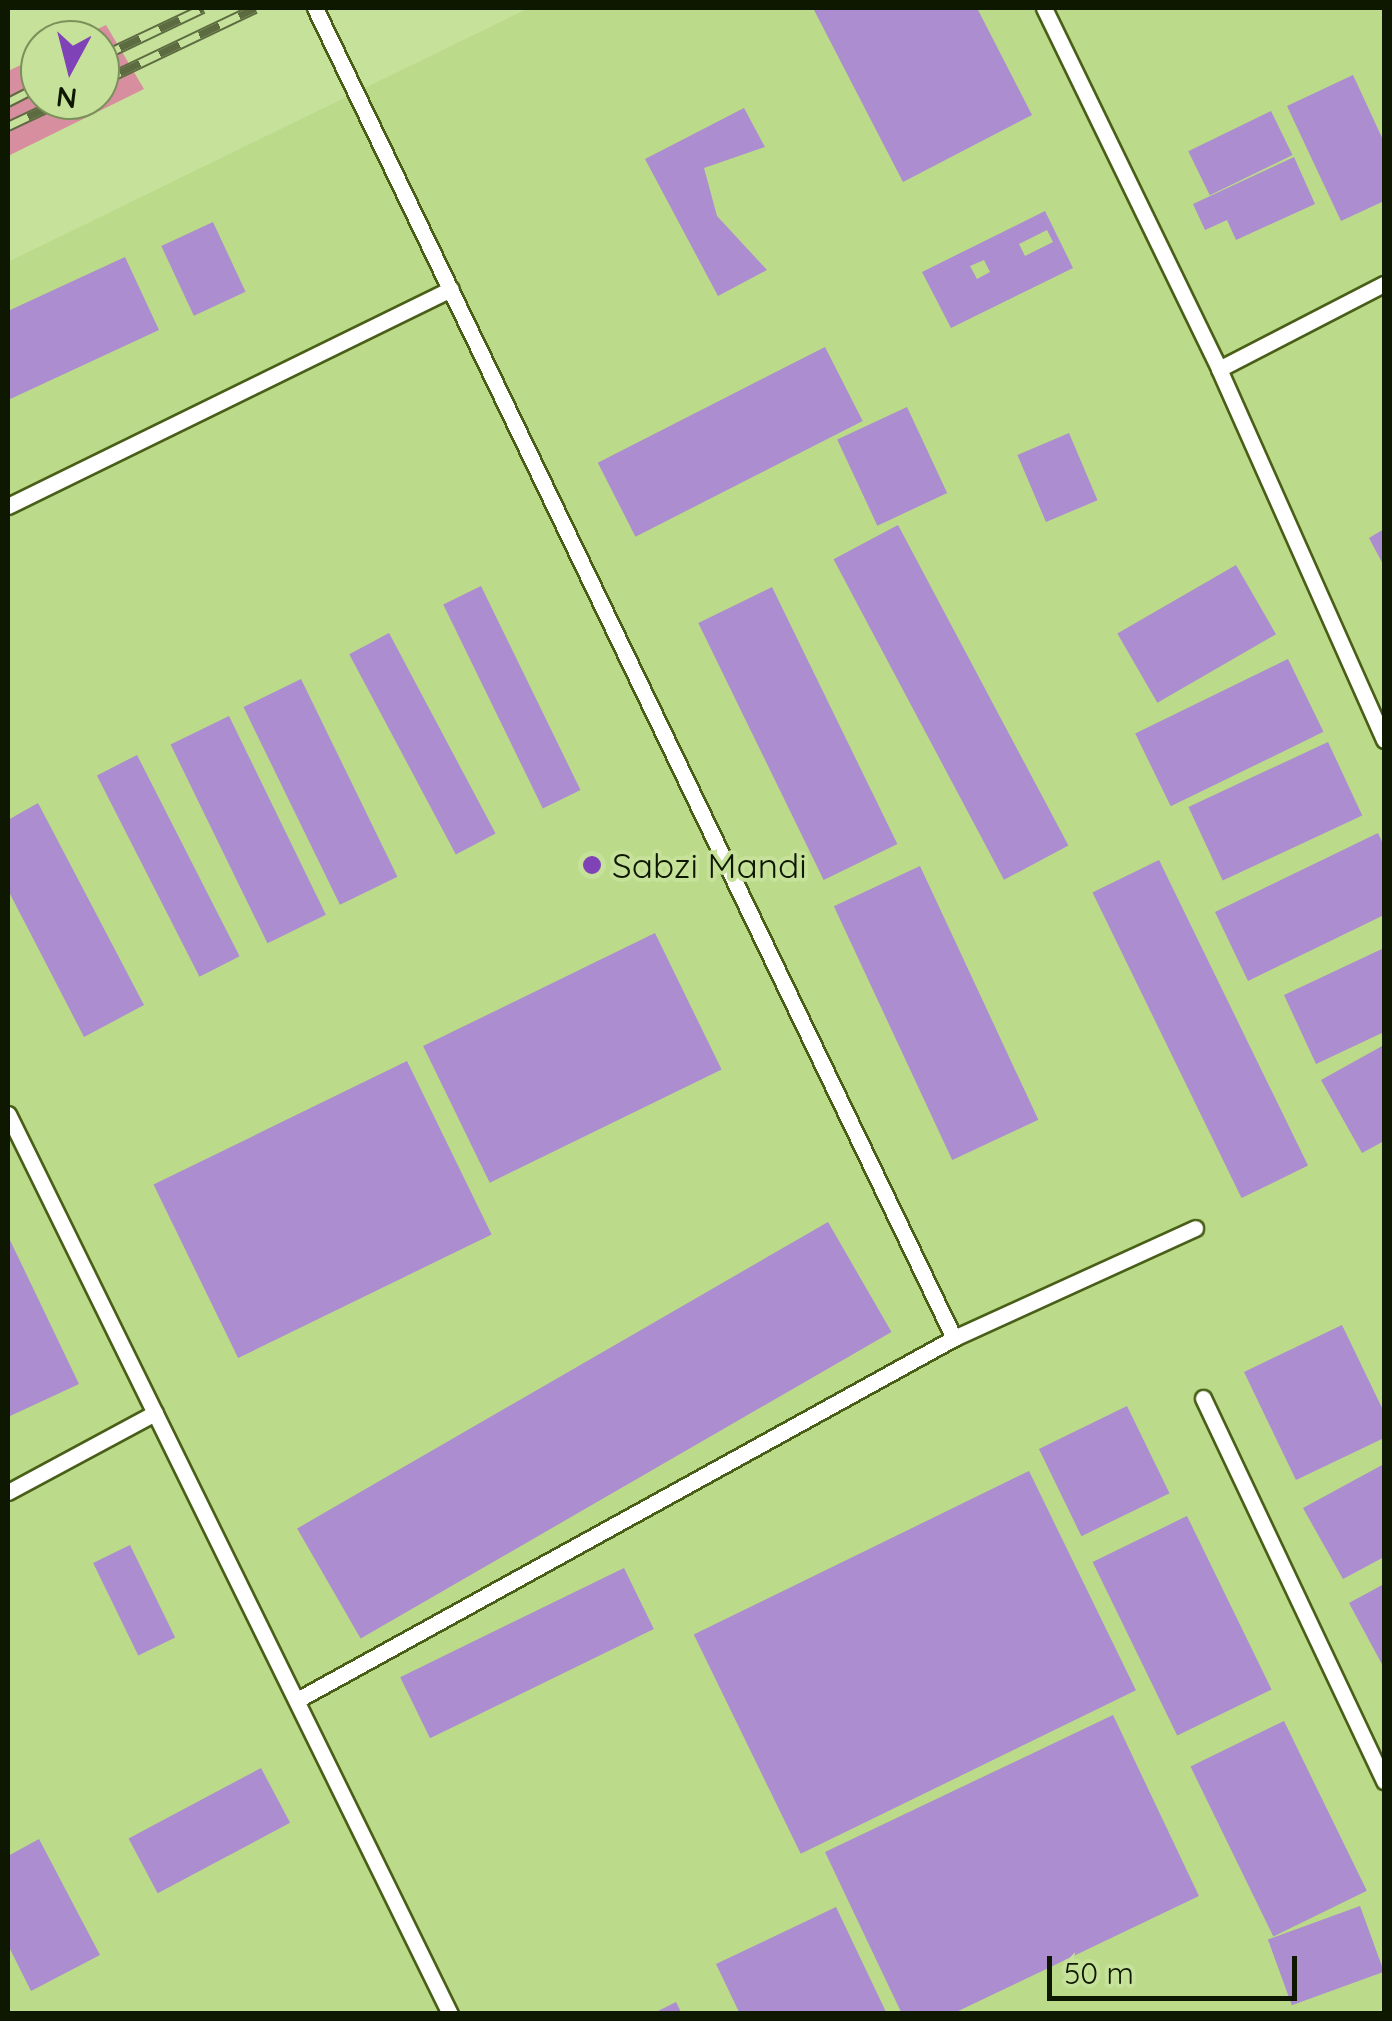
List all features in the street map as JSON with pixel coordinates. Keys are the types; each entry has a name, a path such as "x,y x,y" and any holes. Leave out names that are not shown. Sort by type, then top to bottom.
{"lane":[{"path":"315,8 954,1338"},
{"path":"1044,8 1219,369 1384,736"},
{"path":"1219,369 1384,284"},
{"path":"8,506 451,289"},
{"path":"8,1114 450,2014"},
{"path":"297,1700 954,1338 1195,1228"},
{"path":"1203,1398 1384,1780"},
{"path":"8,1492 155,1413"}],"shaded area":[{"name":"Sabzi Mandi","path":"529,8 1384,8 1384,2013 8,2014 8,262"},
{"path":"120,49 144,89 120,101"},
{"path":"20,65 20,120 81,120 8,156 8,71"}],"building":[{"path":"813,8 977,8 1032,115 903,182"},
{"path":"1353,75 1384,142 1384,201 1341,221 1287,106"},
{"path":"744,108 765,147 704,168 717,216 767,270 718,296 645,159"},
{"path":"1271,111 1292,155 1210,195 1188,151"},
{"path":"1294,157 1315,204 1236,240 1227,220 1205,230 1193,204"},
{"path":"1045,211 1073,268 951,328 922,272","holes":["1047,230 1053,242 1025,256 1019,244","984,260 990,272 977,279 970,266"]},
{"path":"213,222 246,292 194,316 161,246"},
{"path":"125,257 159,330 8,400 8,311"},
{"path":"825,347 863,421 635,537 598,463"},
{"path":"907,407 947,493 877,526 837,440"},
{"path":"1069,433 1098,500 1046,522 1017,455"},
{"path":"898,525 1068,846 1004,880 834,559"},
{"path":"1384,529 1384,566 1369,538"},
{"path":"1236,565 1276,634 1157,703 1117,634"},
{"path":"481,586 581,790 543,808 443,604"},
{"path":"772,587 897,844 824,880 698,623"},
{"path":"389,633 496,833 456,855 349,654"},
{"path":"1288,659 1324,732 1171,806 1135,734"},
{"path":"301,679 397,877 340,905 243,707"},
{"path":"229,716 326,915 267,943 171,744"},
{"path":"1328,742 1362,815 1223,880 1188,807"},
{"path":"137,755 240,956 200,977 97,775"},
{"path":"38,803 144,1005 84,1037 8,890 8,820"},
{"path":"1378,833 1384,846 1384,915 1248,981 1215,912"},
{"path":"1159,860 1308,1166 1242,1198 1092,892"},
{"path":"920,866 1038,1120 952,1160 834,906"},
{"path":"655,933 722,1070 490,1183 423,1046"},
{"path":"1384,948 1384,1032 1316,1064 1284,995"},
{"path":"1384,1045 1384,1141 1362,1153 1321,1080"},
{"path":"407,1061 492,1234 238,1358 154,1185"},
{"path":"828,1222 892,1332 361,1638 297,1529"},
{"path":"8,1236 79,1384 8,1417"},
{"path":"1342,1325 1384,1412 1384,1438 1296,1480 1244,1372"},
{"path":"1127,1406 1170,1493 1081,1536 1039,1449"},
{"path":"1384,1464 1384,1557 1343,1579 1303,1508"},
{"path":"1029,1471 1136,1690 801,1854 694,1635"},
{"path":"1187,1516 1272,1689 1177,1735 1093,1562"},
{"path":"130,1545 175,1638 138,1656 93,1563"},
{"path":"624,1568 654,1629 430,1738 400,1677"},
{"path":"1384,1584 1384,1668 1349,1603"},
{"path":"1113,1715 1199,1896 952,2014 902,2014 825,1852"},
{"path":"1284,1721 1367,1891 1273,1936 1191,1767"},
{"path":"261,1768 290,1823 158,1893 129,1838"},
{"path":"39,1839 100,1955 31,1991 8,1945 8,1856"},
{"path":"1360,1906 1384,1972 1292,2005 1268,1940"},
{"path":"836,1907 887,2014 740,2014 716,1964"},
{"path":"676,2002 682,2014 652,2014"}],"railway":[{"path":"120,47 203,8"},
{"path":"120,72 255,8"},
{"path":"8,102 20,96"},
{"path":"8,126 21,120"}],"place":[{"name":"Sabzi Mandi","path":"592,865"}]}
